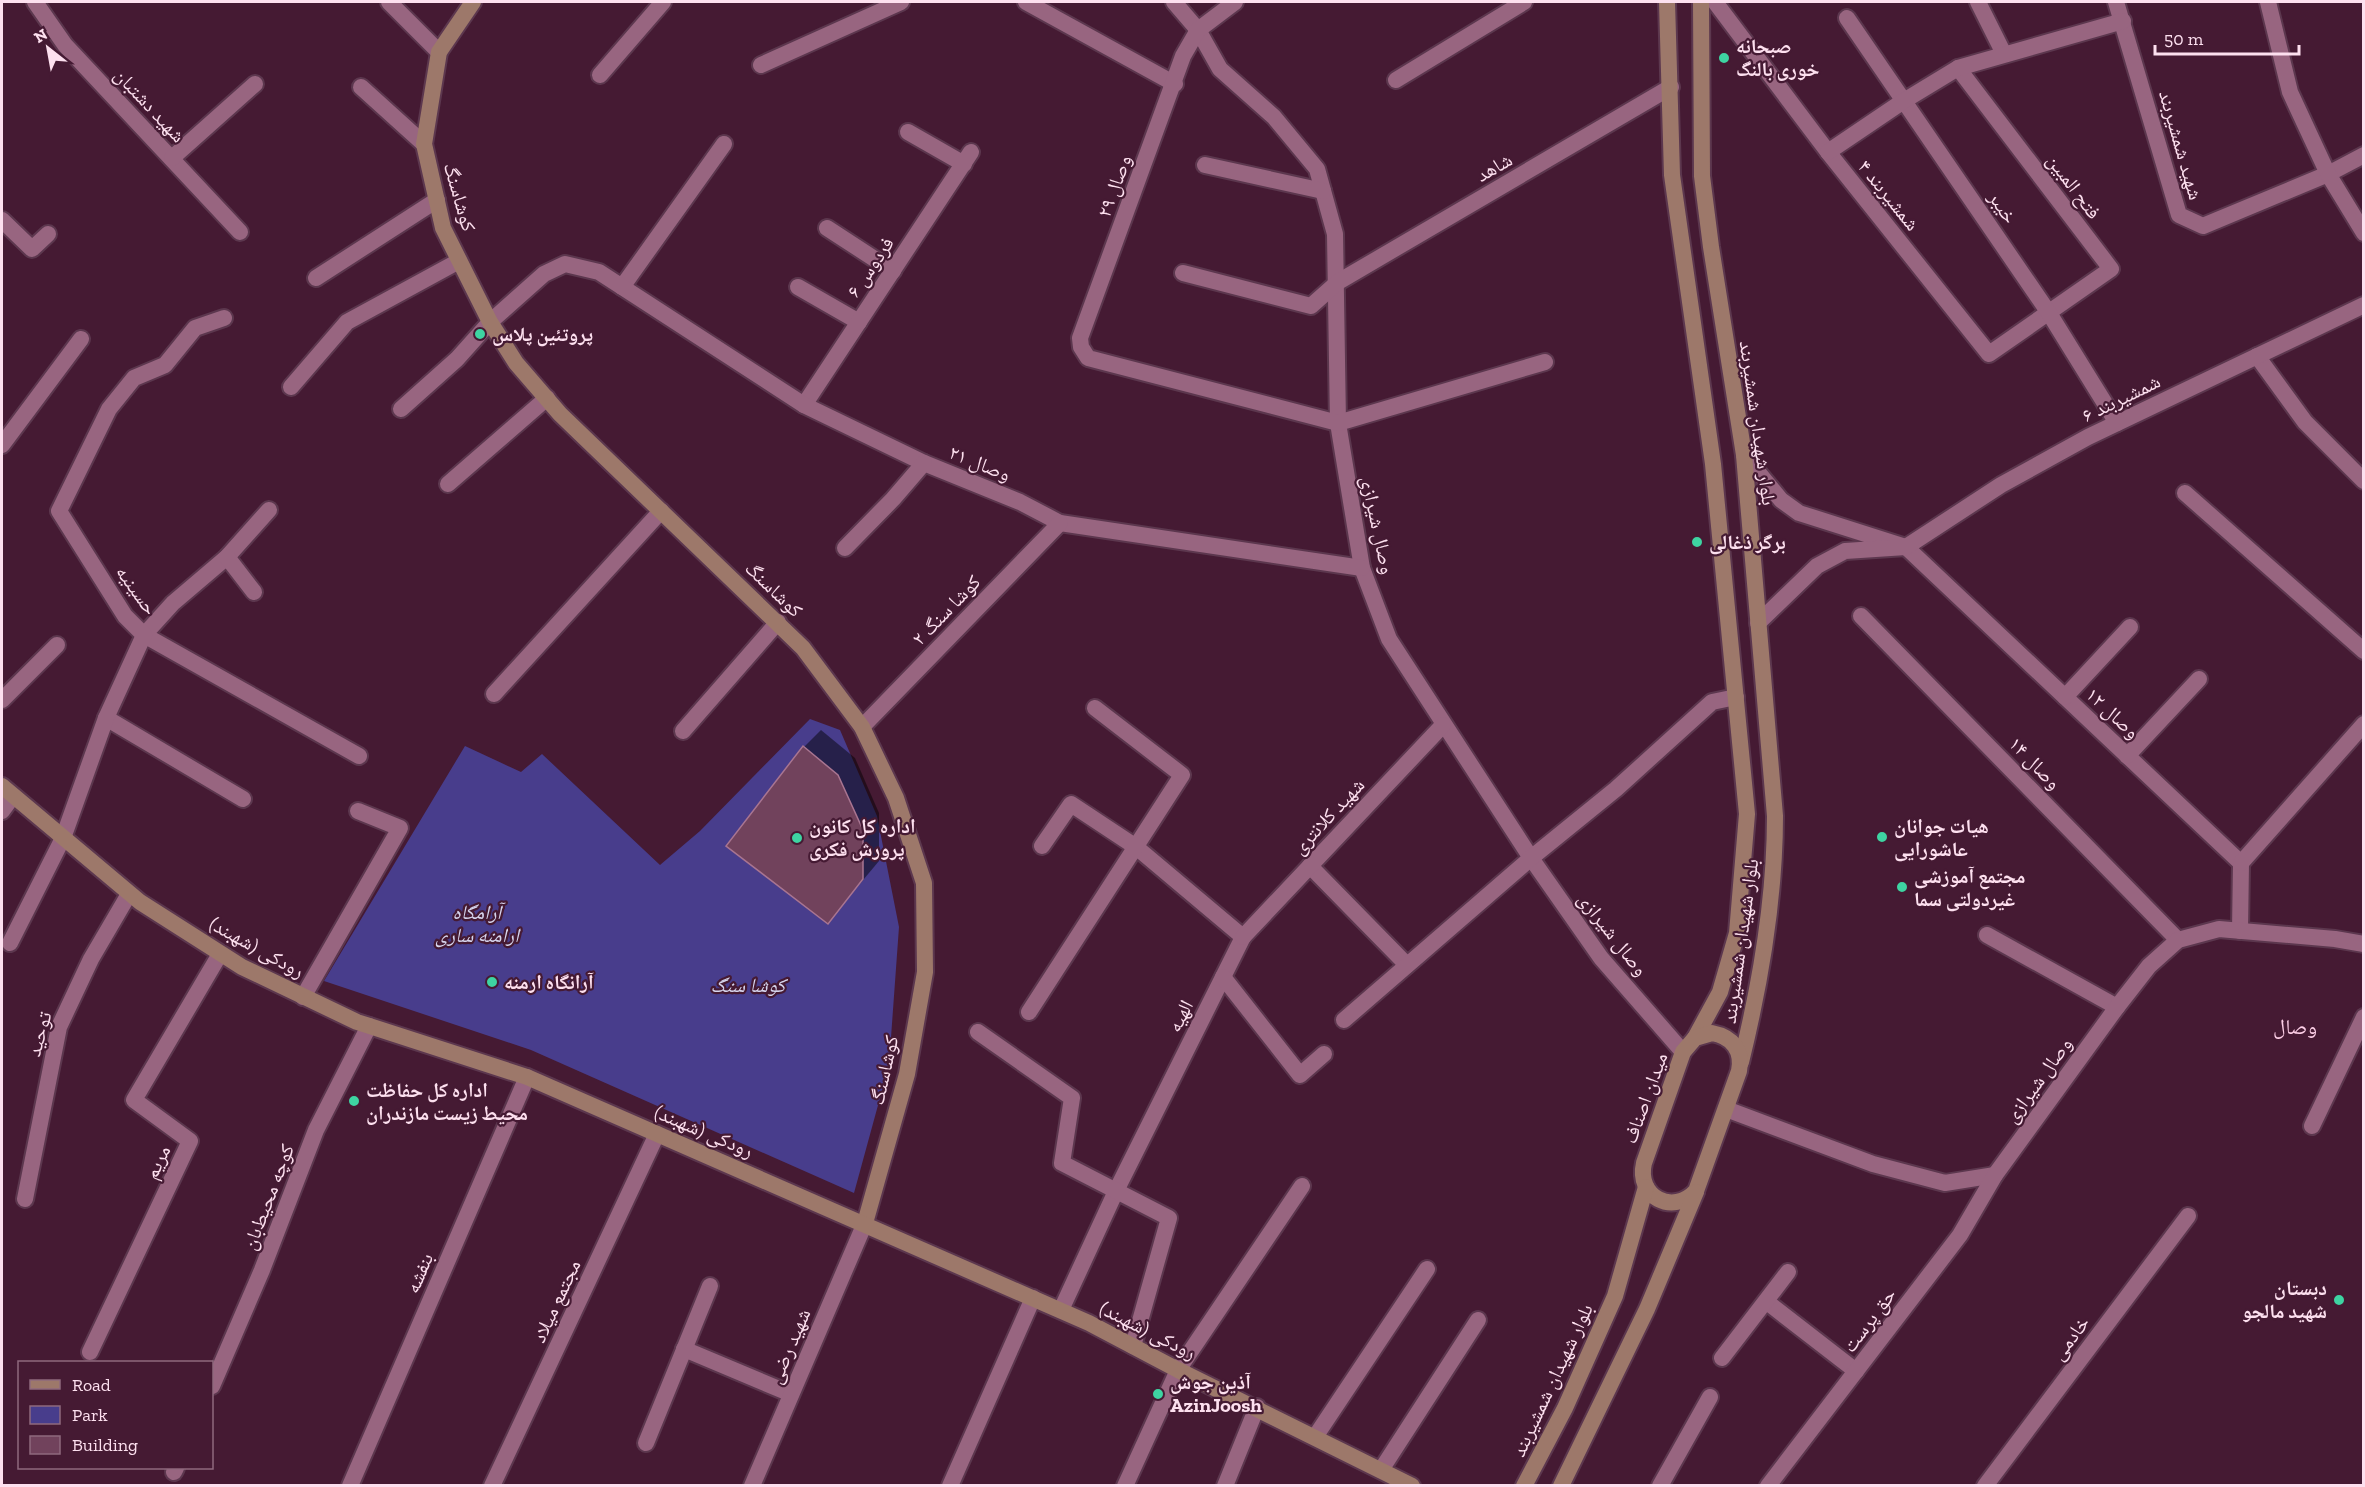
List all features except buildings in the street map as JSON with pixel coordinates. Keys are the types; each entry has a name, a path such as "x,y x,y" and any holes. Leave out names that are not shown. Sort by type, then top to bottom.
{"main road":[{"path":"439,52 473,2"},
{"name":"بلوار شهیدان شمشیربند","path":"1667,2 1672,175 1713,464 1747,814 1737,933 1719,992 1695,1038"},
{"name":"بلوار شهیدان شمشیربند","path":"1701,2 1702,176 1711,248 1744,455 1771,752 1775,874 1755,1005 1741,1062"},
{"name":"کوشاسنگ","path":"439,52 424,144 443,228 490,322 516,363 547,398 803,648 862,727 896,798 924,883 925,972 906,1074 865,1223"},
{"name":"رودکی (شهبند)","path":"7,791 129,894 242,968 369,1026 526,1077 865,1223 1061,1310 1412,1485"},
{"path":"1561,1485 1647,1309 1696,1191 1741,1062 1735,1045 1729,1039 1712,1033 1695,1038"},
{"name":"میدان اصناف","path":"1646,1187 1642,1171 1644,1164 1683,1052 1695,1038"},
{"path":"1646,1187 1657,1199 1673,1203 1690,1197 1696,1191"},
{"name":"بلوار شهیدان شمشیربند","path":"1524,1485 1566,1408 1615,1296 1646,1187"}],"street":[{"name":"شهید دشتبان","path":"35,2 65,45 240,232"},
{"path":"389,2 439,52"},
{"path":"600,75 663,2"},
{"path":"761,65 901,2"},
{"path":"1026,2 1175,84"},
{"name":"وصال شیرازی","path":"1174,2 1198,30 1220,69 1274,117 1317,169 1335,234 1338,282 1338,423 1362,568 1389,639 1531,858 1601,958 1683,1052"},
{"path":"1198,30 1235,2"},
{"path":"1396,80 1523,2"},
{"name":"شمشیربند ۴","path":"1715,2 1828,152 1989,354 2049,313"},
{"path":"1978,2 2004,54"},
{"name":"شهید شمشیربند","path":"2116,2 2179,215 2203,226 2328,174 2364,155"},
{"path":"2268,2 2290,92 2328,174 2364,232"},
{"name":"خیبر","path":"1847,18 1902,102 2049,313 2118,423"},
{"path":"1828,152 1902,102 1958,68 2123,21"},
{"name":"وصال ۲۹","path":"1198,30 1183,56 1175,84 1080,338 1081,347 1088,358 1338,423"},
{"name":"فتح المبین","path":"1958,68 2110,269 2049,313"},
{"path":"172,158 255,84"},
{"path":"361,87 424,144"},
{"name":"شاهد","path":"1184,273 1311,306 1338,282 1671,87"},
{"name":"فردوس ۶","path":"804,405 967,158 908,132"},
{"path":"622,287 724,144"},
{"path":"1205,165 1323,191"},
{"path":"316,278 437,200"},
{"path":"2,220 32,249 48,234"},
{"path":"827,228 893,271"},
{"path":"291,387 346,322 459,261"},
{"name":"وصال ۲۱","path":"401,409 457,359 490,322 544,274 566,264 599,272 804,405 924,463 1020,502 1060,523 1362,568"},
{"path":"798,287 859,322"},
{"name":"شمشیربند ۶","path":"1758,623 1817,566 1845,551 1906,547 2001,485 2118,423 2364,305"},
{"name":"حسینیه","path":"10,943 63,838 106,718 144,635 125,616 59,511 109,409 134,378 165,365 195,328 224,318"},
{"path":"2,445 81,339"},
{"path":"2257,356 2305,422 2364,481"},
{"path":"1338,423 1545,362"},
{"path":"448,484 547,398"},
{"path":"1744,455 1781,500 1799,513 1906,547"},
{"path":"845,548 893,499 924,463"},
{"path":"2185,492 2364,651"},
{"path":"269,510 227,557 173,603 144,635 359,756"},
{"path":"494,694 662,511"},
{"name":"کوشا سنگ ۲","path":"862,727 1060,523"},
{"name":"وصال ۱۲","path":"1906,547 2241,863"},
{"path":"227,557 254,591"},
{"name":"وصال ۱۴","path":"1861,616 2178,940"},
{"path":"683,731 778,622"},
{"path":"2065,697 2130,627"},
{"path":"2,700 57,645"},
{"path":"2127,756 2199,679"},
{"path":"1344,1020 1531,858 1616,789 1712,702 1736,697"},
{"path":"1029,1012 1182,775 1095,708"},
{"path":"106,718 243,799"},
{"path":"2240,931 2241,863 2364,724"},
{"name":"شهید کلانتری","path":"1243,937 1443,725"},
{"path":"2,811 7,791"},
{"path":"1042,846 1071,804 1136,847 1243,937"},
{"path":"303,997 400,828 358,811"},
{"path":"1310,866 1407,965"},
{"name":"توحید","path":"25,1199 59,1027 91,959 129,894"},
{"name":"وصال شیرازی","path":"1995,1175 2117,1007 2149,966 2178,940 2219,929 2334,939 2364,944"},
{"path":"1987,935 2117,1007"},
{"name":"الهیه","path":"1061,1310 1116,1191 1243,937"},
{"name":"مریم","path":"90,1352 190,1141 134,1100 220,954"},
{"path":"1223,977 1300,1075 1324,1054"},
{"path":"2312,1126 2364,1017"},
{"name":"کوچه محیط‌بان","path":"213,1384 262,1270 316,1130 369,1026"},
{"path":"978,1032 1072,1098 1062,1163 1169,1218 1133,1346"},
{"name":"بنفشه","path":"350,1485 526,1077"},
{"path":"1726,1109 1873,1164 1945,1183 1995,1175"},
{"name":"مجتمع میلاد","path":"492,1485 657,1134"},
{"name":"حق پرست","path":"1768,1485 1960,1235 1995,1175"},
{"path":"1125,1485 1178,1370 1302,1186"},
{"name":"خادمی","path":"1985,1485 2188,1216"},
{"name":"شهید رضی","path":"752,1485 865,1223"},
{"path":"1315,1437 1427,1269"},
{"path":"1722,1358 1788,1272"},
{"path":"646,1443 710,1286"},
{"path":"950,1485 1033,1298"},
{"path":"1767,1302 1856,1371"},
{"path":"1381,1470 1478,1320"},
{"path":"684,1349 791,1395"},
{"path":"1660,1485 1710,1397"},
{"path":"1225,1485 1257,1407"}],"green space":[{"name":"کوشا سنگ","path":"810,719 840,730 877,816 899,927 889,1065 854,1193 531,1050 324,981 465,746 521,772 542,754 660,865 700,831"}],"place":[{"name":"صبحانه خوری بالنگ","path":"1724,58"},
{"name":"پروتئین پلاس","path":"480,334"},
{"name":"برگر ذغالی","path":"1697,542"},
{"name":"هیات جوانان عاشورایی","path":"1882,837"},
{"name":"اداره کل کانون پرورش فکری","path":"797,838"},
{"name":"مجتمع آموزشی غیردولتی سما","path":"1902,887"},
{"name":"آرانگاه ارمنه","path":"492,982"},
{"name":"اداره کل حفاظت محیط زیست مازندران","path":"354,1101"},
{"name":"دبستان شهید مالجو","path":"2339,1300"},
{"name":"آذین جوش AzinJoosh","path":"1158,1394"}],"district":[{"name":"وصال","path":"2295,1026"}],"park label":[{"name":"آرامگاه ارامنه ساری","path":"477,924"}]}
